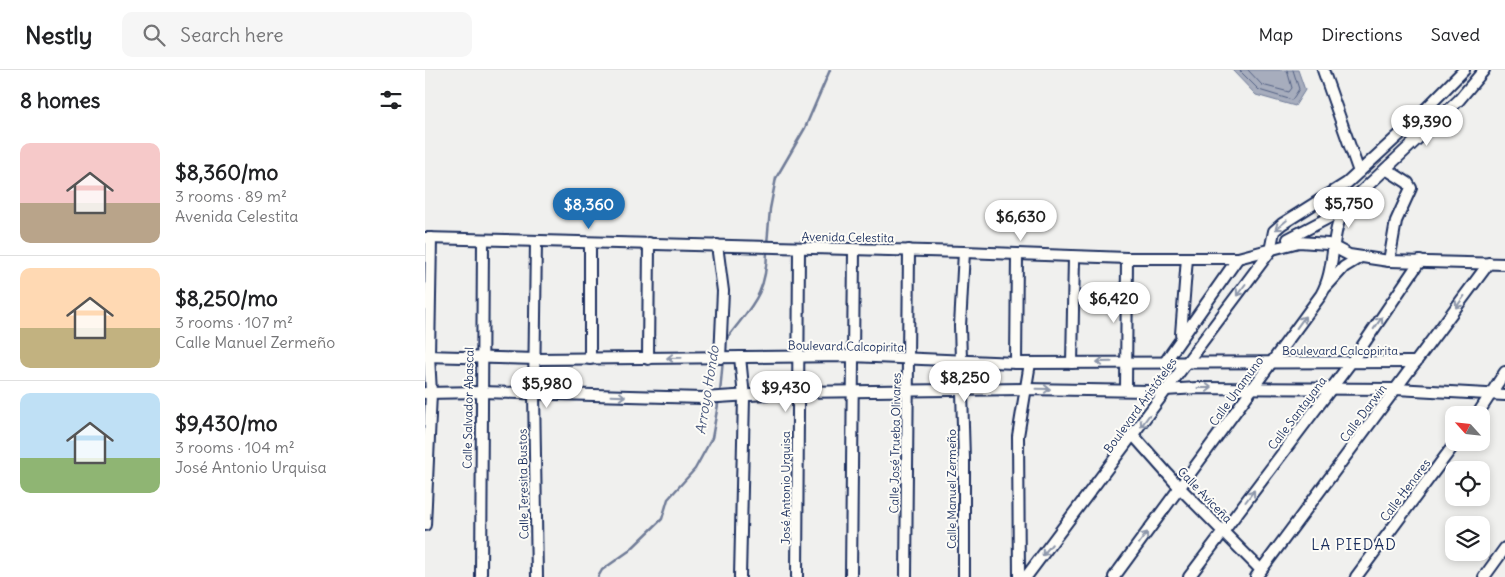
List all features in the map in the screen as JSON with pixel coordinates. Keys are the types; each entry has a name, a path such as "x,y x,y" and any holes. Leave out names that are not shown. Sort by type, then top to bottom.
{"street":[{"path":"1323,70 1359,172"},
{"name":"Boulevard Aristóteles","path":"1270,251 1274,231 1282,224 1334,192 1359,172 1464,70"},
{"name":"Boulevard Aristóteles","path":"1024,576 1133,436 1270,251 1347,205 1459,100 1484,70"},
{"path":"1385,169 1408,183 1411,188 1410,194 1398,215 1389,261"},
{"name":"Calle Unamuno","path":"1114,577 1272,363 1325,287 1331,272 1338,224 1347,205"},
{"path":"425,526 428,393 428,238"},
{"name":"Avenida Celestita","path":"428,238 909,250 1127,258 1238,258 1270,251"},
{"name":"Calle Salvador Abascal","path":"481,577 483,240"},
{"name":"Calle Teresita Bustos","path":"536,241 537,577"},
{"path":"590,242 590,359"},
{"path":"1270,251 1299,242 1328,244 1359,258 1389,261 1505,264"},
{"path":"647,359 649,244"},
{"path":"717,245 728,357 744,397 740,577"},
{"name":"José Antonio Urquisa","path":"797,577 799,248"},
{"path":"851,577 851,356 854,250"},
{"name":"Calle José Trueba Olivares","path":"906,577 909,250"},
{"name":"Calle Manuel Zermeño","path":"964,252 960,326 964,459 964,577"},
{"path":"1016,363 1017,254"},
{"path":"1072,363 1074,257"},
{"path":"1126,390 1127,258"},
{"path":"1181,336 1187,258"},
{"path":"1165,362 1181,336 1238,258"},
{"path":"1325,287 1344,267 1359,258"},
{"name":"Calle Santayana","path":"1189,577 1352,361 1420,261"},
{"name":"Calle Darwin","path":"1259,574 1489,263"},
{"name":"Boulevard Calcopirita","path":"427,356 481,359 851,356 961,359 1016,363 1188,361 1272,363 1416,362"},
{"path":"1024,576 1017,463 1024,389 1030,363"},
{"path":"1484,406 1505,372"},
{"path":"428,393 481,392 703,398 744,397 798,392 852,391 1253,388 1396,389 1505,395"},
{"name":"Calle Aviceña","path":"1133,436 1223,532 1259,574"},
{"name":"Calle Henares","path":"1356,577 1449,451"},
{"path":"1484,577 1505,548"}],"water":[{"path":"1232,70 1298,70 1305,90 1295,106 1256,95"}],"waterway":[{"name":"Arroyo Hondo","path":"767,244 770,209 776,178 805,128 830,70"},
{"name":"Arroyo Hondo","path":"725,341 749,309 760,290 764,279 767,250"},
{"name":"Arroyo Hondo","path":"720,393 723,359"},
{"name":"Arroyo Hondo","path":"598,577 602,570 629,551 662,519 668,499 695,469 712,438 719,399"}],"district":[{"name":"LA PIEDAD","path":"1354,544"}]}
